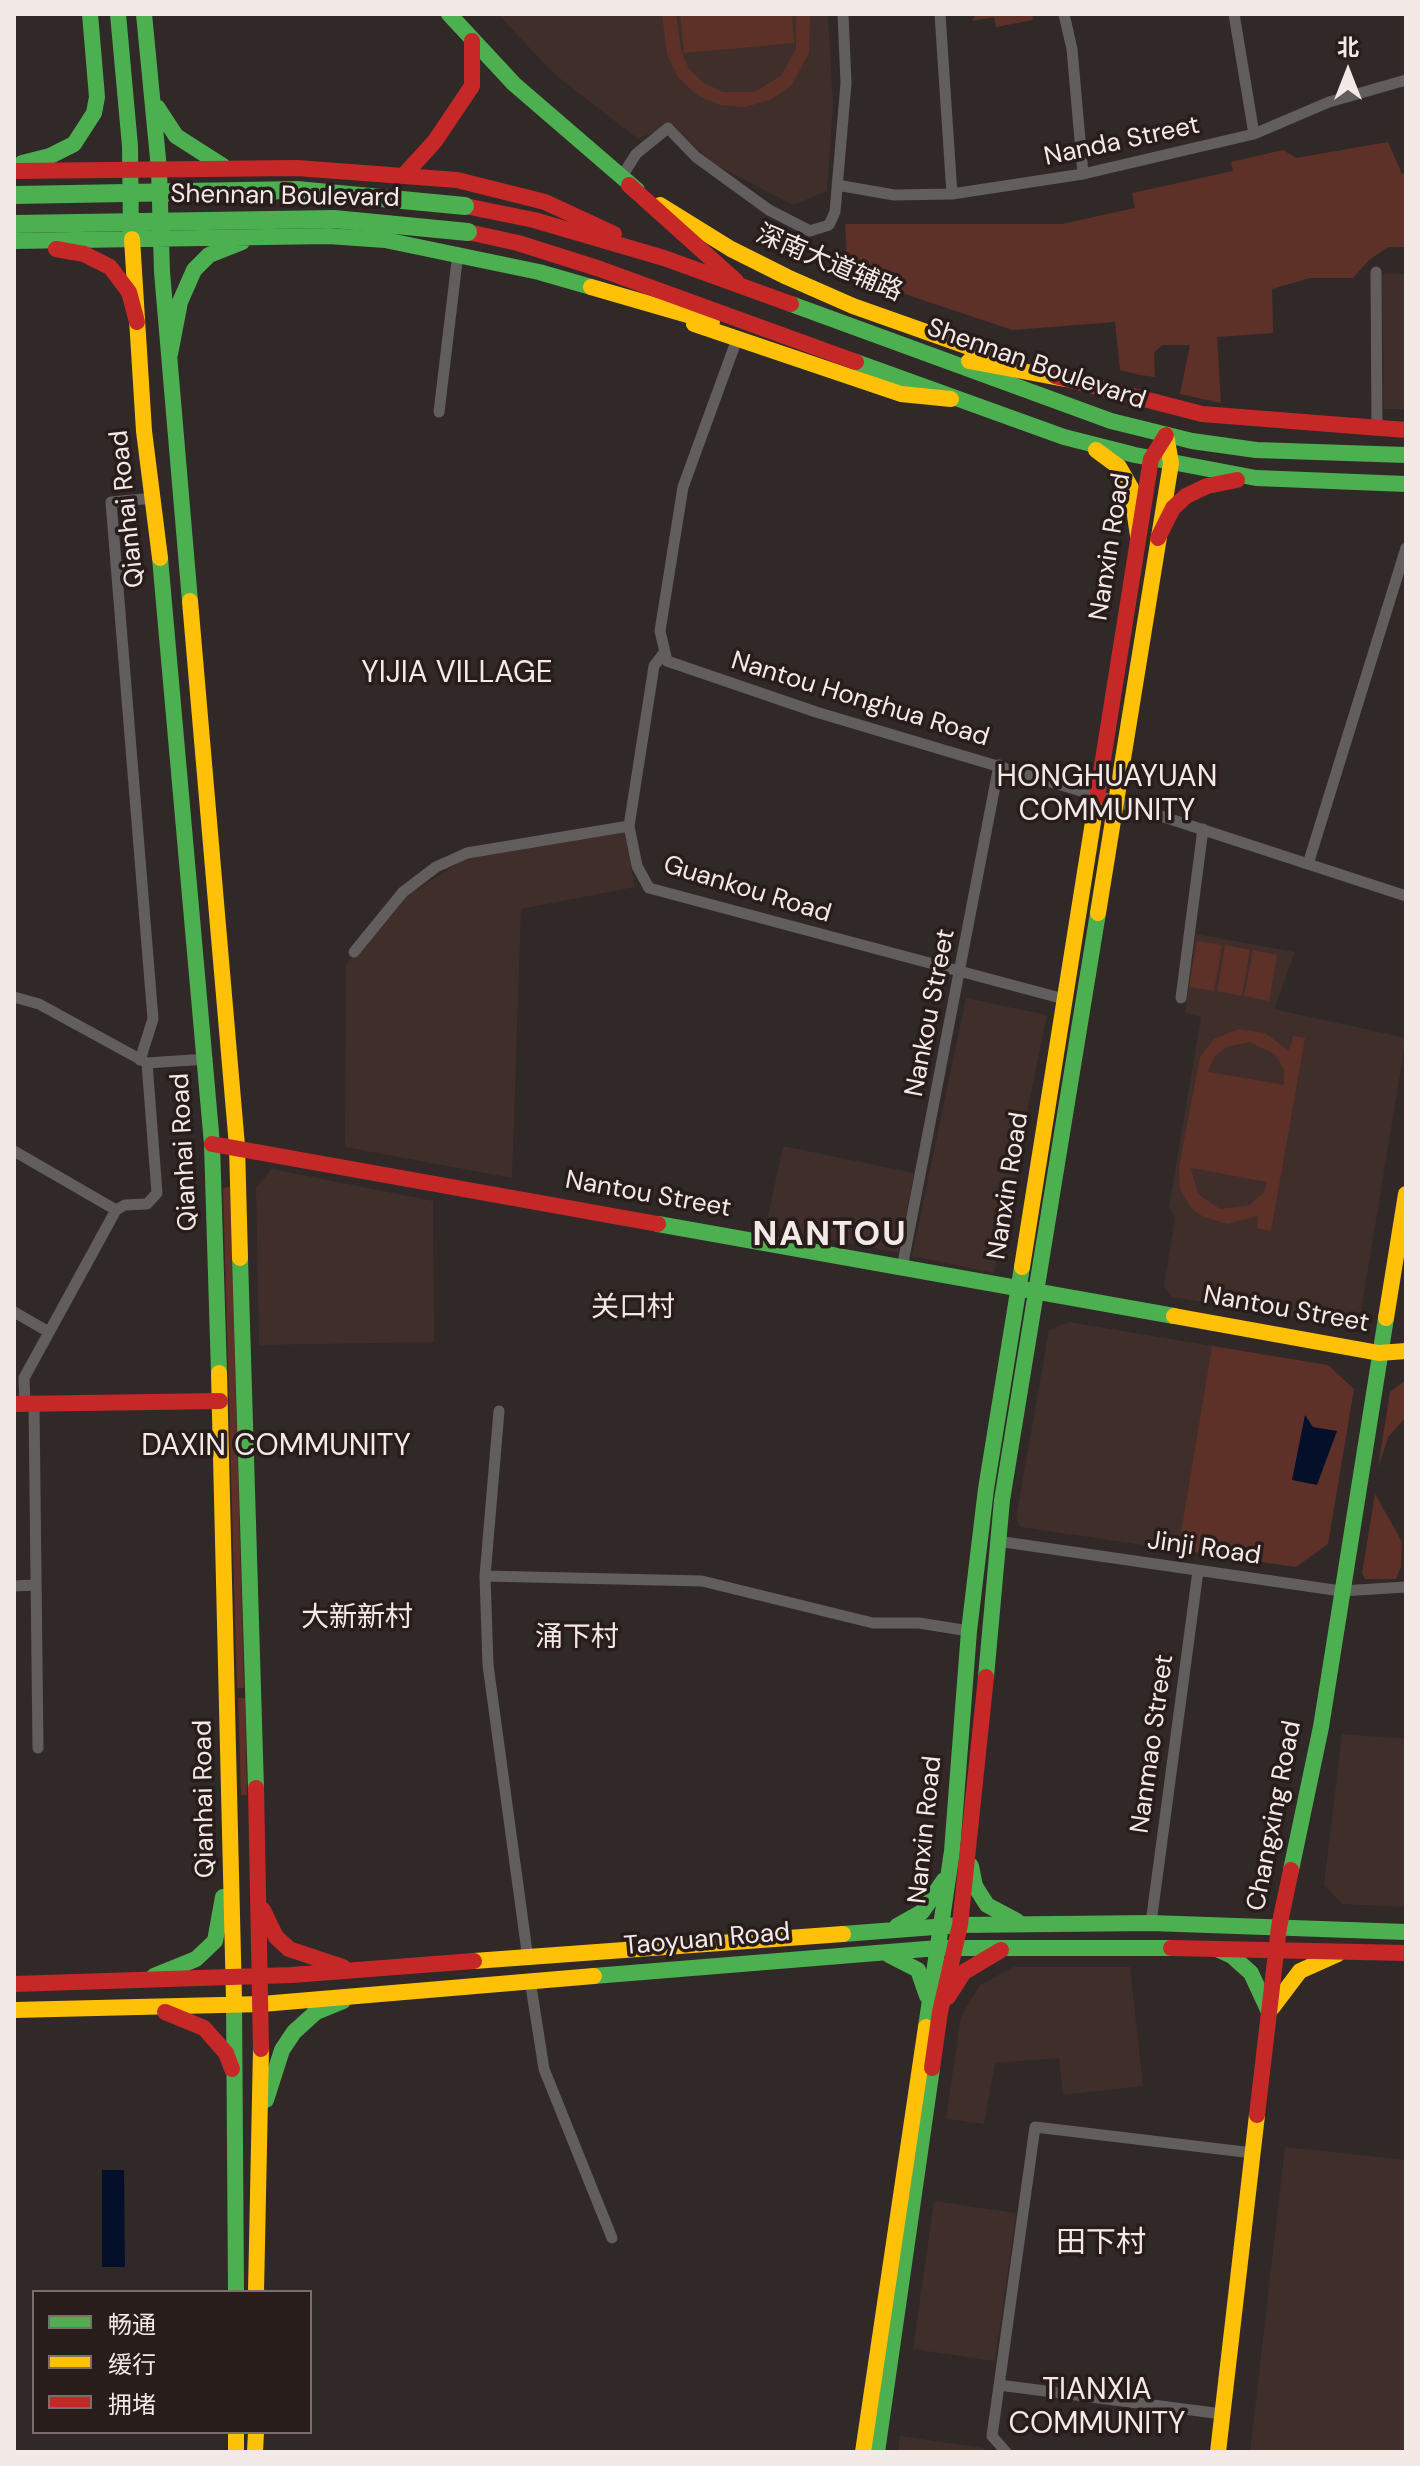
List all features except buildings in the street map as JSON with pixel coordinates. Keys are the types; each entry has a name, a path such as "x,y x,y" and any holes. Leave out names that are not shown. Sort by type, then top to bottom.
{"main road":[{"path":"14,168 64,151 88,126 97,97 90,14"},
{"name":"Qianhai Road","path":"118,14 144,431 154,498 207,1059 212,1144 232,1820 237,2082 236,2290"},
{"name":"Qianhai Road","path":"144,14 237,1146 262,1977 256,2290"},
{"name":"深南大道辅路","path":"449,14 514,84 625,182 731,249 853,306 1065,379 1202,414 1406,430"},
{"path":"405,174 435,141 472,86 472,41"},
{"path":"153,100 176,136 225,168"},
{"name":"Shennan Boulevard","path":"14,168 297,168 457,180 517,193 574,214 664,258"},
{"path":"625,182 744,288"},
{"name":"Shennan Boulevard","path":"14,195 297,190 465,206 534,220 664,258 1064,406 1166,435 1256,450 1406,455"},
{"name":"Shennan Boulevard","path":"14,224 334,219 468,232 572,259 1064,437 1151,459 1256,478 1406,484"},
{"path":"170,354 184,289 200,263 222,248 246,240 287,236"},
{"name":"Shennan Boulevard","path":"14,243 287,236 385,240 539,272 823,352"},
{"path":"14,243 84,254 110,267 129,292 137,322"},
{"path":"591,289 901,394 952,399"},
{"path":"915,351 1065,379"},
{"name":"Nanxin Road","path":"863,2452 933,2011 951,1926 1064,999 1151,459 1166,435"},
{"name":"Nanxin Road","path":"961,1853 969,1631 986,1489 1028,1291 1118,802 1171,463 1166,435"},
{"path":"1064,437 1093,449 1119,467 1134,498 1138,536"},
{"path":"1158,538 1173,508 1186,496 1207,486 1256,478"},
{"name":"Nantou Street","path":"212,1144 237,1146 1379,1353 1406,1351"},
{"name":"Changxing Road","path":"1218,2452 1279,1927 1321,1727 1406,1194"},
{"path":"24,1404 220,1401"},
{"path":"129,1981 177,1968 196,1959 215,1941 222,1916 223,1879 232,1820"},
{"path":"961,1853 987,1905 1009,1918 1034,1925"},
{"path":"886,1930 931,1904 961,1853"},
{"path":"259,1901 270,1927 289,1949 303,1956 357,1970"},
{"name":"Taoyuan Road","path":"14,1984 262,1977 951,1926 1151,1923 1406,1932"},
{"path":"933,2011 976,1962 1003,1949 1018,1947"},
{"path":"1208,1947 1232,1956 1246,1967 1269,2013 1300,1971 1346,1951"},
{"name":"Taoyuan Road","path":"14,2010 234,2006 364,1993 946,1948 1208,1947 1406,1953"},
{"path":"876,1953 895,1956 918,1970 933,2011"},
{"path":"261,2112 282,2050 294,2032 316,2012 364,1993"},
{"path":"132,2007 180,2015 204,2028 226,2053 237,2082"},
{"name":"Nanxin Road","path":"877,2452 933,2011"}],"street":[{"path":"625,182 636,154 668,128 696,157 726,181 800,228 817,232 829,225 833,220 846,83 843,14"},
{"path":"940,14 952,194"},
{"path":"1064,14 1072,49 1083,174"},
{"path":"1234,14 1254,134"},
{"name":"Nanda Street","path":"837,185 894,195 952,194 1083,174 1254,134 1329,102 1406,80"},
{"path":"439,412 458,253"},
{"path":"1376,272 1377,429"},
{"path":"663,654 660,631 683,487 737,339"},
{"path":"38,1748 36,1585 24,1404 19,1378 49,1332 116,1210 125,1205 147,1204 158,1188 144,1062 153,1019 111,502 154,498"},
{"path":"1308,864 1406,548"},
{"name":"Nantou Honghua Road","path":"663,654 676,667 1118,802 1406,896"},
{"name":"Guankou Road","path":"663,654 654,666 629,826 637,866 649,888 1064,999"},
{"name":"Nankou Street","path":"902,1268 962,974 999,765"},
{"path":"354,952 403,892 467,853 629,826"},
{"path":"1181,998 1203,829"},
{"path":"14,997 39,1004 144,1062 207,1059"},
{"path":"14,1151 116,1210"},
{"path":"14,1312 49,1332"},
{"path":"499,1411 485,1576 488,1665 528,1959"},
{"name":"Jinji Road","path":"997,1541 1341,1591 1406,1587"},
{"name":"Nanmao Street","path":"1151,1923 1198,1571"},
{"path":"485,1576 702,1581 873,1623 919,1623 969,1631"},
{"path":"14,1586 36,1585"},
{"path":"530,1980 544,2069 612,2238"},
{"path":"1006,2452 992,2436 1035,2127 1253,2153"},
{"path":"999,2385 1222,2414"}],"shaded area":[{"path":"498,14 828,14 833,107 827,191 793,205 712,163 672,124 638,139 553,73"},
{"path":"662,14 676,14 681,50 689,69 704,83 723,92 754,92 781,76 796,49 796,14 810,14 809,53 791,86 770,100 745,107 720,105 697,95 678,77 667,54"},
{"path":"680,14 792,14 794,43 684,53"},
{"path":"976,14 1032,14 1033,20 996,27 994,17 972,21"},
{"path":"1388,142 1402,174 1406,174 1406,247 1388,247 1369,260 1353,278 1310,278 1272,289 1273,333 1217,337 1221,403 1180,394 1190,345 1162,345 1154,353 1155,377 1140,375 1120,370 1115,322 1013,330 848,275 845,224 1062,224 1135,208 1132,193 1233,171 1231,162 1283,150 1296,158"},
{"path":"1382,274 1406,274 1406,409 1384,409"},
{"path":"624,831 635,887 521,909 512,1178 345,1147 346,965 407,882 416,890 468,857"},
{"path":"1196,934 1295,952 1274,1009 1406,1038 1361,1311 1342,1325 1172,1297 1164,1286 1175,1218 1169,1207 1201,1017 1185,1013"},
{"path":"1197,941 1222,945 1214,991 1189,987"},
{"path":"1225,945 1250,950 1242,996 1217,991"},
{"path":"1253,950 1277,955 1269,1001 1244,996"},
{"path":"966,998 1047,1015 994,1273 912,1256"},
{"path":"1239,1029 1265,1033 1289,1051 1293,1036 1305,1038 1271,1231 1257,1228 1258,1216 1227,1224 1202,1216 1191,1208 1180,1189 1179,1167 1200,1057 1214,1039","holes":["1249,1042 1275,1054 1284,1070 1284,1085 1208,1072 1214,1057 1226,1047","1192,1168 1267,1182 1264,1192 1250,1205 1220,1209 1198,1194"]},
{"path":"783,1146 914,1173 898,1253 766,1226"},
{"path":"272,1169 433,1201 434,1342 259,1345 256,1188"},
{"path":"230,1187 244,1688 237,1688 223,1188"},
{"path":"1069,1322 1212,1346 1178,1550 1020,1527 1016,1518 1049,1330"},
{"path":"1212,1346 1328,1365 1354,1389 1328,1544 1296,1567 1178,1550"},
{"path":"1406,1380 1406,1417 1388,1437 1378,1468 1390,1392"},
{"path":"1375,1494 1402,1542 1401,1567 1396,1579 1365,1579 1362,1573"},
{"path":"238,1698 245,1698 247,1795 241,1795"},
{"path":"1342,1734 1406,1739 1406,1907 1342,1904 1324,1885"},
{"path":"1014,1967 1130,1967 1143,2086 1063,2095 1059,2058 995,2063 984,2124 946,2119 961,2016 980,1985"},
{"path":"1285,2147 1406,2160 1406,2452 1250,2452"},
{"path":"934,2201 1016,2213 995,2361 913,2349"},
{"path":"900,2436 983,2448 986,2452 898,2452"}],"water":[{"path":"1305,1415 1313,1427 1337,1431 1317,1485 1292,1480"},
{"path":"102,2170 124,2170 125,2267 102,2267"}],"traffic: fast":[{"path":"22,163 50,156 74,144 94,113 97,97 90,14"},
{"path":"118,14 130,146 131,237"},
{"path":"144,14 159,169"},
{"path":"449,14 514,84 637,190"},
{"path":"157,107 176,136 223,166"},
{"path":"159,169 162,272 190,601"},
{"path":"14,195 297,190 465,206"},
{"path":"14,224 334,219 468,232"},
{"path":"14,241 328,236 385,240 539,272 591,287"},
{"path":"170,354 180,302 194,270 209,255 242,242"},
{"path":"791,304 1111,421 1192,441 1256,450 1406,455"},
{"path":"856,362 1064,437 1135,455 1256,478 1406,484"},
{"path":"160,558 212,1144 219,1373"},
{"path":"986,1677 1002,1500 1098,913"},
{"path":"658,1224 1174,1316"},
{"path":"240,1258 256,1788"},
{"path":"926,2027 952,1851 969,1631 986,1489 1022,1267"},
{"path":"1291,1870 1321,1727 1386,1318"},
{"path":"971,1866 975,1886 987,1905 1017,1921"},
{"path":"897,1926 922,1912 944,1880"},
{"path":"154,1976 196,1959 215,1941 223,1897"},
{"path":"843,1934 960,1925 1151,1923 1406,1932"},
{"path":"594,1976 938,1948 1171,1948"},
{"path":"1217,1949 1232,1956 1251,1973 1269,2012"},
{"path":"889,1955 918,1970 927,1996"},
{"path":"234,1999 236,2290"},
{"path":"266,2100 282,2050 294,2032 316,2012 343,2001"},
{"path":"877,2452 932,2068"}],"traffic: slow":[{"path":"660,205 731,249 787,277 853,306 1014,363"},
{"path":"132,239 144,431 160,558"},
{"path":"591,287 712,322"},
{"path":"694,324 901,394 951,399"},
{"path":"969,361 1065,379"},
{"path":"1098,913 1171,463 1166,435"},
{"path":"1096,450 1119,467 1131,488 1138,536"},
{"path":"190,601 237,1146 240,1258"},
{"path":"1022,1267 1097,797"},
{"path":"1386,1318 1406,1194"},
{"path":"1174,1316 1379,1353 1406,1351"},
{"path":"219,1373 234,1999"},
{"path":"474,1961 843,1934"},
{"path":"1272,2008 1300,1971 1338,1954"},
{"path":"14,2010 262,2004 594,1976"},
{"path":"863,2452 926,2027"},
{"path":"256,2290 261,2049"},
{"path":"1218,2452 1257,2115"},
{"path":"236,2434 236,2452"},
{"path":"255,2452 256,2434"}],"traffic: jam":[{"path":"405,174 435,141 472,86 472,41"},
{"path":"14,171 297,168 457,180 545,202 614,234"},
{"path":"629,185 736,281"},
{"path":"465,206 534,220 664,258 791,304"},
{"path":"468,232 518,243 600,269 856,362"},
{"path":"56,249 84,254 110,267 129,292 137,322"},
{"path":"1055,376 1202,414 1406,430"},
{"path":"1097,797 1151,459 1166,435"},
{"path":"1158,538 1173,508 1186,496 1207,486 1237,480"},
{"path":"212,1144 658,1224"},
{"path":"14,1404 220,1401"},
{"path":"932,2068 940,2012 960,1925 986,1677"},
{"path":"256,1788 261,2049"},
{"path":"1257,2115 1279,1927 1291,1870"},
{"path":"263,1910 276,1937 289,1949 343,1967"},
{"path":"1171,1948 1406,1953"},
{"path":"948,1997 964,1972 1001,1950"},
{"path":"14,1984 292,1975 474,1961"},
{"path":"165,2012 204,2028 226,2053 232,2069"}],"district":[{"name":"YIJIA VILLAGE","path":"457,674"},
{"name":"HONGHUAYUAN COMMUNITY","path":"1107,795"},
{"name":"NANTOU","path":"830,1236"},
{"name":"关口村","path":"633,1309"},
{"name":"DAXIN COMMUNITY","path":"276,1447"},
{"name":"大新新村","path":"357,1619"},
{"name":"涌下村","path":"577,1639"},
{"name":"田下村","path":"1101,2244"},
{"name":"TIANXIA COMMUNITY","path":"1097,2408"}]}
